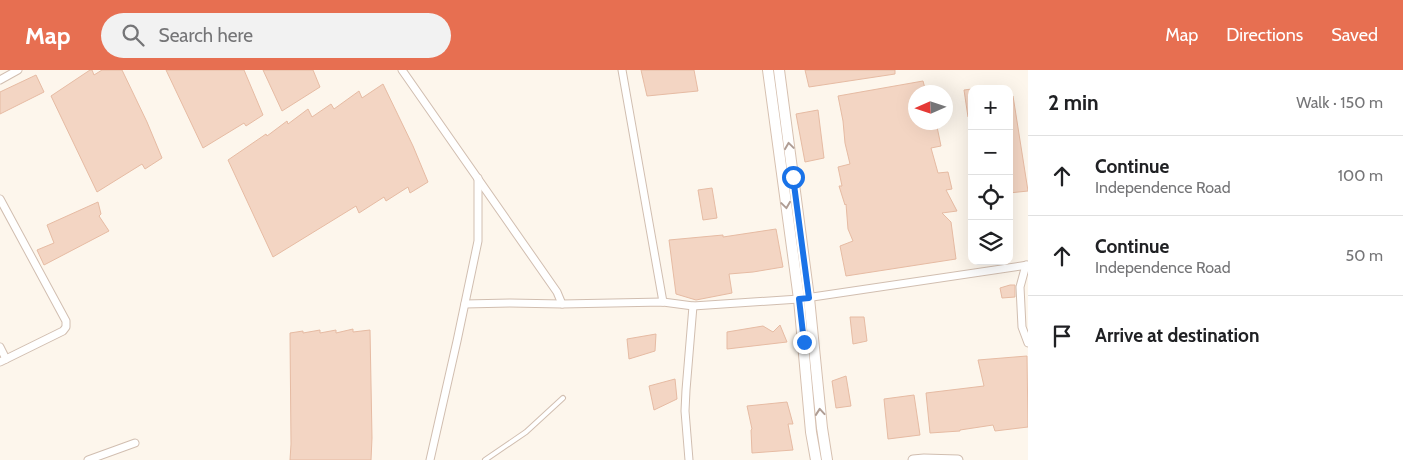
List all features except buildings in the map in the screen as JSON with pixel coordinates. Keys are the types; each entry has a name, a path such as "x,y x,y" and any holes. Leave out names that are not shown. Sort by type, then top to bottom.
{"main road":[{"path":"768,70 827,460"},
{"path":"779,70 804,298 811,432 816,460"}],"street":[{"path":"0,80 18,70"},
{"path":"402,70 557,292 562,304"},
{"path":"622,70 663,302"},
{"path":"430,460 478,241 478,178"},
{"path":"0,199 66,321 66,327 63,331 3,360 0,347"},
{"path":"465,304 663,302 693,306 804,298 1027,265 1020,287 1022,327 1028,343"},
{"path":"689,460 686,397 693,306"},
{"path":"88,460 135,443"},
{"path":"913,460 958,460"}],"lane":[{"path":"485,460 526,432 563,398"}],"route":[{"path":"793,177 809,298 799,299 804,342"}]}
